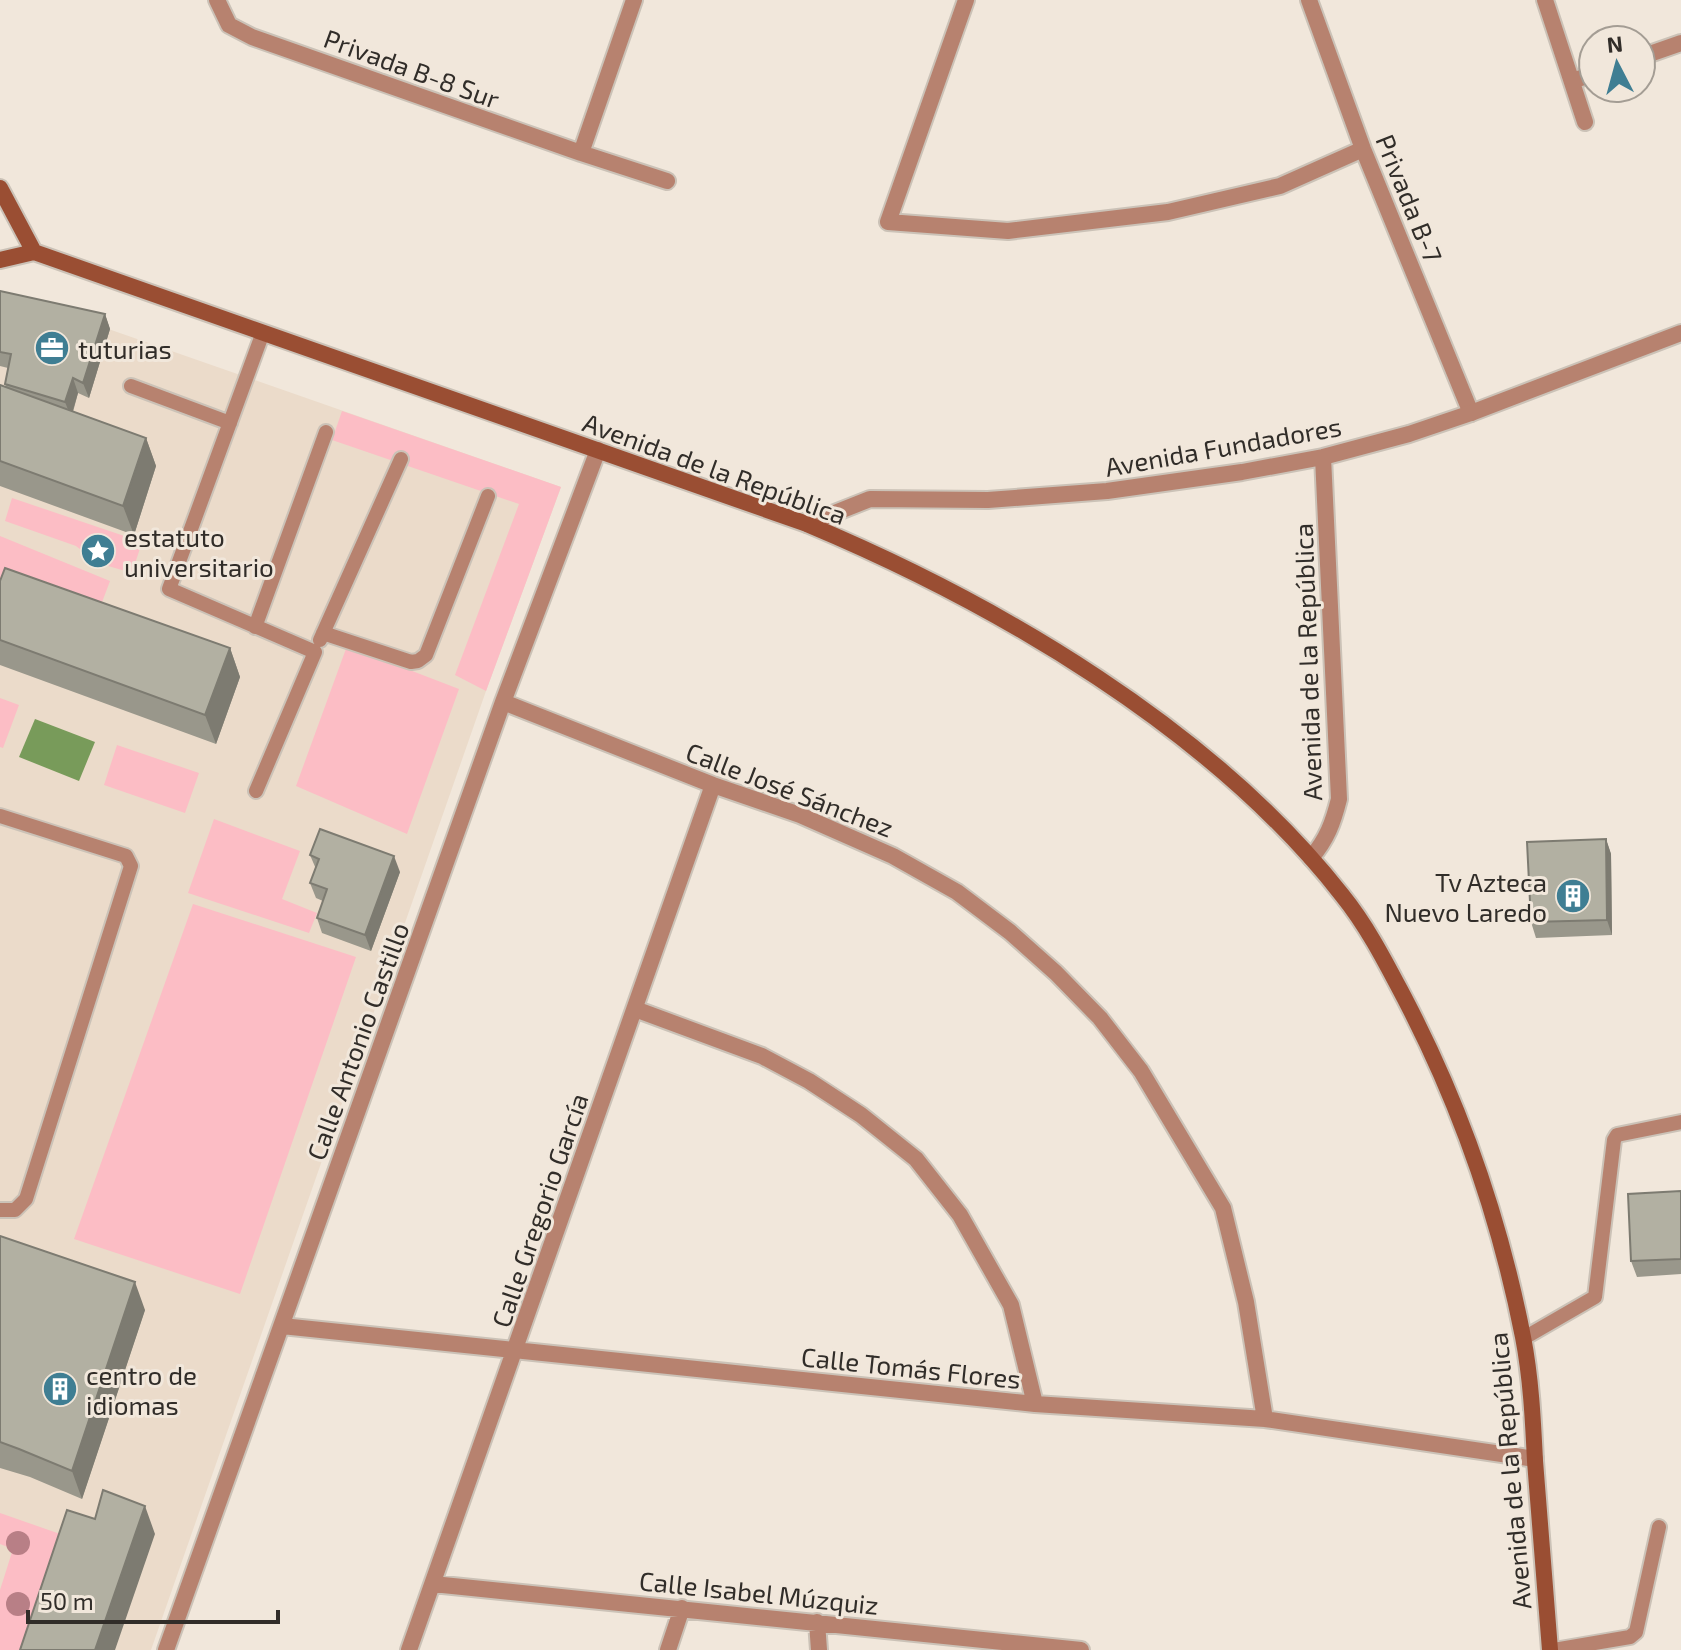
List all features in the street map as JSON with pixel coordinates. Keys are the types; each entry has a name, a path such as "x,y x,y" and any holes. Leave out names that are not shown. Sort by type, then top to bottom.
{"main road":[{"path":"0,188 34,252 0,260"},
{"name":"Avenida de la República","path":"34,252 262,335 807,524 864,548 1076,664 1205,756 1294,838 1344,896 1378,949 1430,1047 1469,1139 1496,1225 1524,1338 1532,1400 1552,1650"}],"street":[{"name":"Privada B-8 Sur","path":"217,0 229,25 252,37 667,181"},
{"path":"581,153 634,0"},
{"path":"966,0 888,222 1008,231 1168,212 1280,186 1363,149"},
{"name":"Privada B-7","path":"1309,0 1363,149 1471,413"},
{"path":"1545,0 1585,122"},
{"path":"1657,51 1681,43"},
{"path":"1572,81 1577,79"},
{"name":"Avenida Fundadores","path":"807,524 870,499 988,500 1107,491 1323,457 1409,434 1471,413 1681,333"},
{"name":"Calle Antonio Castillo","path":"166,1650 503,702 598,450"},
{"name":"Avenida de la República","path":"1311,858 1324,842 1339,799 1323,457"},
{"name":"Calle José Sánchez","path":"503,702 713,785 800,815 880,850 957,892 1010,932 1056,973 1100,1018 1141,1071 1223,1208 1246,1302 1265,1419"},
{"name":"Calle Gregorio García","path":"409,1650 713,785"},
{"path":"635,1009 762,1056 809,1081 861,1115 916,1159 960,1215 1011,1305 1035,1404"},
{"name":"Calle Tomás Flores","path":"282,1326 1035,1404 1265,1419 1535,1459"},
{"name":"Calle Isabel Múzquiz","path":"433,1584 1069,1650"},
{"path":"668,1650 682,1608"},
{"path":"817,1622 819,1650"}],"lane":[{"path":"262,335 169,589 315,652"},
{"path":"131,386 230,423"},
{"path":"255,627 326,432"},
{"path":"256,791 401,459"},
{"path":"323,633 411,662 426,655 488,496"},
{"path":"0,816 126,856 131,866 26,1199 15,1210 0,1210"},
{"path":"1524,1338 1595,1297 1617,1135 1681,1122"},
{"path":"1552,1650 1630,1637 1636,1632 1659,1527"}],"shaded area":[{"path":"0,301 74,317 561,487 486,691 151,1650 0,1650"},
{"path":"342,411 561,487 486,691 455,675 519,504 332,440"},
{"path":"12,498 142,542 132,573 98,563 76,546 5,521"},
{"path":"0,536 110,581 96,618 0,619"},
{"path":"347,646 459,689 407,834 296,786"},
{"path":"0,698 19,705 3,748 0,747"},
{"path":"35,719 95,742 79,781 19,757"},
{"path":"117,745 199,773 185,813 104,785"},
{"path":"214,819 300,851 282,899 317,913 309,933 188,893"},
{"path":"193,904 356,957 240,1294 74,1239"},
{"path":"0,1513 63,1535 23,1650 0,1650 0,1590 13,1549 0,1544"}],"building":[{"name":"tuturias","path":"0,291 105,314 83,383 73,378 65,402 5,384 11,354 0,352"},
{"path":"0,385 146,438 123,506 0,461"},
{"path":"5,568 230,648 205,715 0,640 0,581"},
{"path":"320,829 394,856 365,935 317,918 327,889 310,883 319,859 310,855"},
{"name":"Tv Azteca Nuevo Laredo","path":"1606,839 1607,920 1531,922 1527,842"},
{"path":"1681,1191 1681,1259 1631,1261 1628,1194"},
{"name":"centro de idiomas","path":"0,1236 135,1282 72,1471 0,1442"},
{"path":"103,1490 145,1506 95,1650 20,1650 67,1510 95,1519"}],"place":[{"name":"tuturias","path":"52,348"},
{"name":"estatuto universitario","path":"98,551"},
{"name":"Tv Azteca Nuevo Laredo","path":"1573,896"},
{"name":"centro de idiomas","path":"60,1389"}]}
